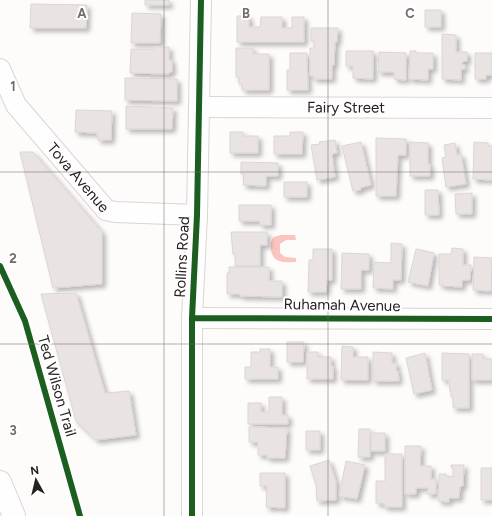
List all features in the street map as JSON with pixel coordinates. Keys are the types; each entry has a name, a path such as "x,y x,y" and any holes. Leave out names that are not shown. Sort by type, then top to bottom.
{"highway":[{"path":"0,482 14,516"}],"street":[{"name":"Rollins Road","path":"192,516 192,318 197,215 202,0"},
{"name":"Tova Avenue","path":"0,69 16,105 106,210 115,212 197,215"},
{"name":"Fairy Street","path":"200,106 492,108"},
{"name":"Ruhamah Avenue","path":"192,318 492,320"}],"shaded area":[{"path":"281,235 295,235 296,240 286,240 280,244 280,253 285,257 296,258 296,262 281,262 275,258 271,252 270,245 272,239"}],"building":[{"path":"145,0 169,0 169,5 145,5"},
{"path":"31,4 87,5 86,28 30,28"},
{"path":"425,10 441,10 441,27 425,27"},
{"path":"132,13 161,14 160,43 131,43"},
{"path":"237,16 249,16 249,27 260,27 261,17 282,17 282,28 292,28 292,17 304,17 304,42 237,42"},
{"path":"311,28 338,28 337,42 335,42 334,65 332,65 332,79 314,79 314,76 310,76 310,48 314,48 314,41 311,41"},
{"path":"442,34 456,35 456,52 467,52 467,61 462,62 462,65 465,65 465,69 461,69 461,80 442,79"},
{"path":"153,47 169,47 169,60 172,60 172,72 169,72 169,74 130,73 131,49 153,49"},
{"path":"236,48 253,48 253,54 269,54 269,90 242,90 242,84 239,84 239,77 236,77"},
{"path":"346,51 373,51 373,79 353,78 353,66 346,66"},
{"path":"410,51 416,51 416,53 433,53 433,69 428,69 428,80 409,79"},
{"path":"379,52 406,53 406,80 394,79 394,72 378,72"},
{"path":"290,53 307,53 308,90 287,90 287,70 290,70"},
{"path":"475,53 492,53 492,75 486,75 486,79 475,79"},
{"path":"125,78 177,79 177,101 125,100"},
{"path":"126,106 173,108 172,129 126,129"},
{"path":"76,110 112,111 111,140 98,140 97,133 75,132"},
{"path":"230,132 243,132 243,136 258,136 258,153 230,153"},
{"path":"290,132 303,132 302,154 274,154 274,136 290,136"},
{"path":"376,138 406,139 406,155 398,155 396,196 376,196"},
{"path":"335,140 337,153 332,154 335,177 317,180 311,145 320,144 319,142"},
{"path":"361,142 371,185 360,188 361,190 353,191 342,146"},
{"path":"410,142 428,143 428,164 430,164 430,176 410,176"},
{"path":"474,142 488,143 488,146 492,146 492,180 473,179"},
{"path":"455,143 457,155 461,154 466,184 446,187 442,158 446,157 444,145"},
{"path":"20,152 33,152 102,232 102,284 53,288"},
{"path":"241,162 278,163 278,176 266,176 266,186 243,185 244,174 241,174"},
{"path":"284,182 307,182 307,197 284,197"},
{"path":"425,190 438,190 439,215 425,215"},
{"path":"472,193 472,214 456,214 455,194"},
{"path":"239,205 271,205 271,225 260,225 260,221 239,221"},
{"path":"231,232 267,232 267,245 260,245 260,266 235,266 235,254 233,254"},
{"path":"391,243 402,244 401,280 393,280 393,289 373,288 374,262 391,263"},
{"path":"452,248 463,249 463,265 471,265 470,280 462,280 462,287 439,285 439,254 451,254"},
{"path":"313,249 332,249 332,280 327,280 326,292 308,292 309,260 313,260"},
{"path":"416,249 434,253 428,286 408,282"},
{"path":"342,253 369,254 369,270 361,270 361,289 341,289"},
{"path":"474,257 492,258 491,291 473,290"},
{"path":"229,267 269,267 269,281 282,281 282,297 240,296 240,294 227,294 227,273 229,273"},
{"path":"76,293 105,393 129,391 136,435 96,440 76,421 41,294"},
{"path":"287,342 304,342 303,362 287,362"},
{"path":"342,346 353,347 353,357 368,357 368,380 341,380"},
{"path":"260,349 270,349 270,367 278,367 278,379 245,379 245,367 251,367 251,352 260,352"},
{"path":"307,352 318,352 318,357 331,357 333,379 307,379"},
{"path":"373,352 392,353 392,363 397,363 396,371 398,371 399,381 373,381"},
{"path":"425,353 432,390 414,394 406,358"},
{"path":"442,353 469,354 469,408 453,408 453,397 451,397 449,380 442,380"},
{"path":"472,354 483,354 483,359 492,359 492,380 472,380"},
{"path":"269,397 282,397 282,415 288,415 288,424 248,424 248,403 261,403 261,412 269,412"},
{"path":"249,427 287,428 285,458 267,458 267,455 258,455 258,442 249,442"},
{"path":"359,429 370,429 370,457 358,457"},
{"path":"306,431 320,431 320,450 306,450"},
{"path":"371,433 385,433 385,451 371,451"},
{"path":"405,446 421,446 420,466 431,466 431,479 436,479 436,494 427,494 428,488 416,488 416,494 405,494"},
{"path":"385,454 402,454 402,507 384,507 385,504 376,503 376,481 385,481"},
{"path":"329,460 336,482 336,500 317,501 316,485 310,466"},
{"path":"346,461 365,465 357,499 339,496"},
{"path":"451,465 464,465 463,486 460,487 459,498 449,498 449,502 438,501 439,474 446,474 446,476 453,477 453,468 451,468"},
{"path":"481,468 492,468 492,500 481,500"},
{"path":"260,473 285,473 285,508 266,507 267,486 260,486"}],"cycle path":[{"path":"192,516 192,318 197,215 201,0"},
{"name":"Ted Wilson Trail","path":"0,266 25,321 80,516"},
{"path":"192,318 492,319"}]}
